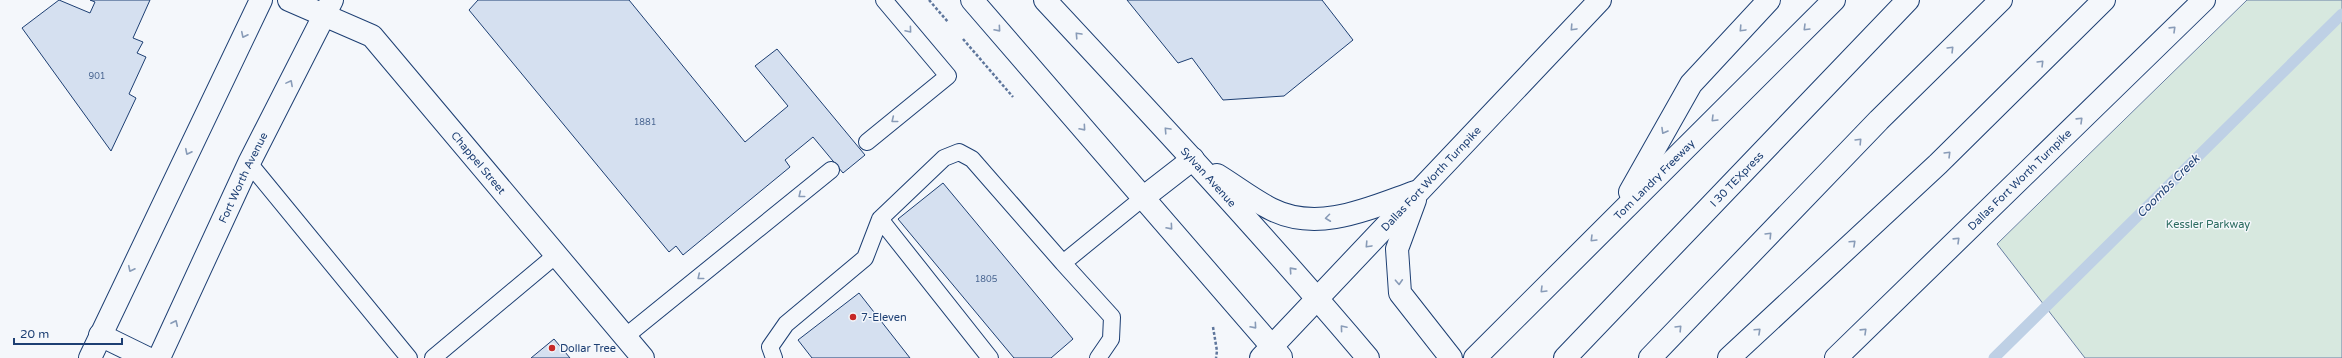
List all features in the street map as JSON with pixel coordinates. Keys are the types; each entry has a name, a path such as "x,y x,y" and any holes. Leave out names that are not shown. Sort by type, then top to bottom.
{"main road":[{"path":"90,358 261,0"},
{"name":"Chappel Street","path":"289,0 329,7 372,36 643,358"},
{"path":"972,0 1144,197 1272,354"},
{"name":"Sylvan Avenue","path":"1045,0 1193,159 1318,299 1368,358"},
{"name":"Dallas Fort Worth Turnpike","path":"1272,354 1318,299 1418,191 1600,0"},
{"path":"1616,216 1691,84 1769,0"},
{"name":"Tom Landry Freeway","path":"1475,358 1834,0"},
{"name":"I 30 TEXpress","path":"1564,358 1610,312 1908,0"},
{"path":"1651,357 1880,120 2001,0"},
{"path":"1729,358 1938,164 2104,0"},
{"name":"Dallas Fort Worth Turnpike","path":"1836,358 2204,0"},
{"name":"Fort Worth Avenue","path":"159,358 249,163 329,7"},
{"path":"1144,197 1193,159 1272,210 1310,220 1351,215 1418,191"},
{"path":"1418,191 1397,249 1400,293 1451,358"},
{"path":"100,335 147,358"}],"lane":[{"path":"867,142 948,76 884,0"},
{"path":"774,358 770,347 786,324 865,258 880,219 944,158 960,152 972,159 1112,317 1111,339 1098,358"},
{"path":"249,163 409,358"},
{"path":"626,336 831,170"},
{"path":"1063,263 1144,197"},
{"path":"880,219 990,358"},
{"path":"433,358 556,255"}],"green space":[{"name":"Kessler Parkway","path":"2247,0 2342,0 2342,358 2085,358 1997,244"}],"building":[{"path":"59,0 90,13 95,2 90,0 150,0 133,38 143,42 137,53 146,57 129,94 136,98 111,151 22,28"},
{"path":"478,0 629,0 745,142 788,106 755,66 777,49 865,155 843,173 813,137 785,160 790,167 683,255 676,246 669,252 469,10"},
{"path":"1127,0 1322,0 1353,40 1284,96 1223,100 1192,58 1178,63"},
{"path":"943,183 1073,339 1051,358 1014,358 898,219"},
{"name":"7-Eleven","path":"859,293 910,358 812,358 798,340"},
{"name":"Dollar Tree","path":"554,339 570,358 531,358"}],"waterway":[{"name":"Coombs Creek","path":"1994,358 2342,14"}],"place":[{"name":"7-Eleven","path":"853,317"},
{"name":"Dollar Tree","path":"552,348"}]}
